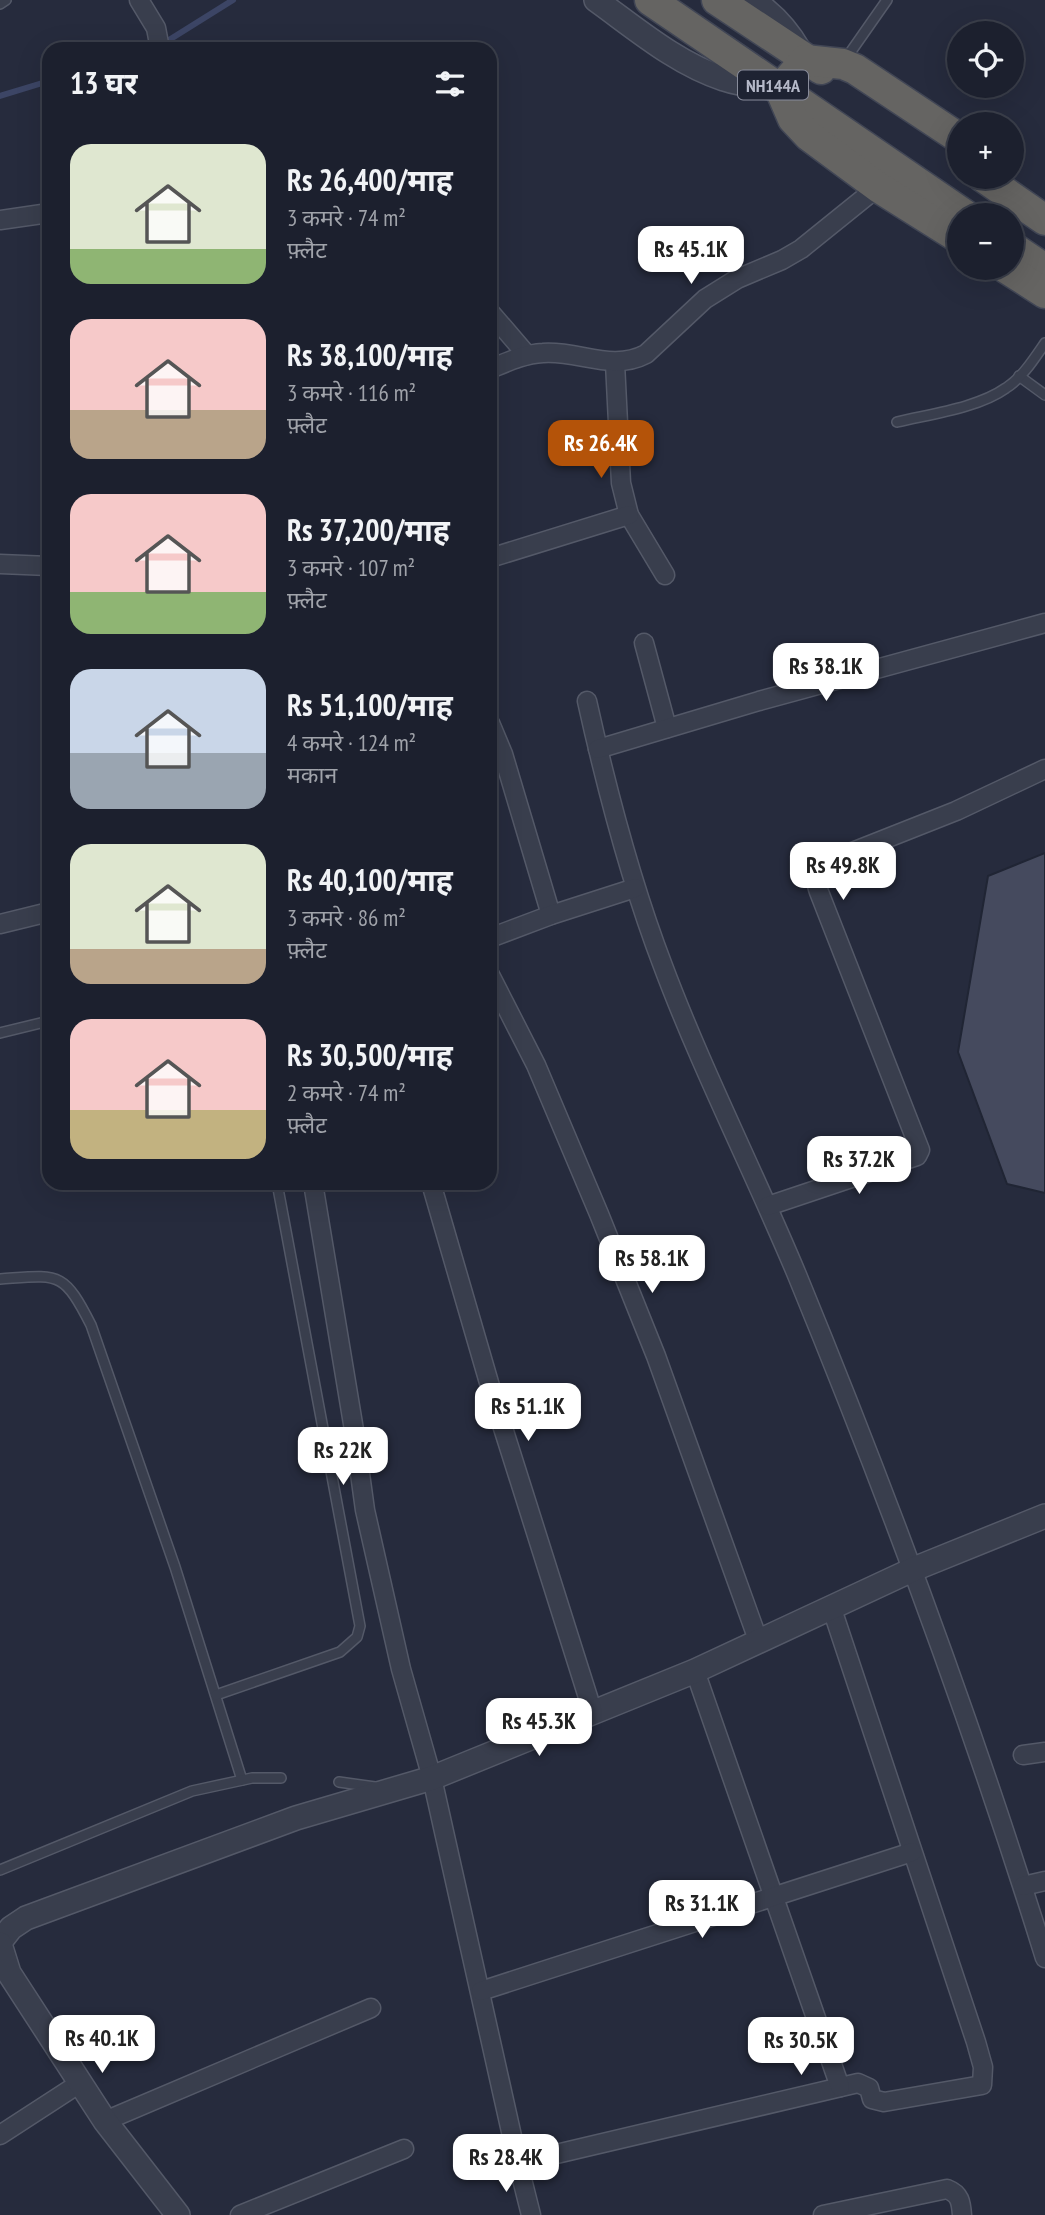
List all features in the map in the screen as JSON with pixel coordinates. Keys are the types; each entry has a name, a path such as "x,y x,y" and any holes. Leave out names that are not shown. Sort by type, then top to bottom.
{"highway":[{"name":"NH144A","path":"650,0 780,89 887,178 947,206"},
{"name":"NH144A","path":"717,0 806,60 838,70 947,151"},
{"path":"780,89 806,60"},
{"path":"838,70 872,79 947,130"},
{"path":"887,178 947,228"},
{"path":"1024,181 1045,196"},
{"path":"1000,189 1045,220"},
{"path":"1024,255 1045,269"},
{"path":"1024,280 1045,293"}],"street":[{"path":"139,0 156,28 159,42"},
{"path":"596,0 668,51 703,72 726,80 780,89"},
{"path":"752,0 777,19 806,60"},
{"path":"497,366 527,355 560,353 615,363 634,360 646,354 705,299 737,279 782,260 801,248 887,178"},
{"path":"0,220 42,215"},
{"path":"497,320 527,355"},
{"path":"615,363 621,483 629,515 665,575"},
{"path":"497,556 629,515"},
{"path":"0,564 42,566"},
{"path":"598,749 1045,623"},
{"path":"644,643 667,728"},
{"path":"587,701 635,888 664,968 768,1206 914,1569 1003,1824 1045,1958"},
{"path":"497,759 551,915"},
{"path":"768,1206 917,1156 920,1150 819,892 815,880 821,865 956,811 1045,769"},
{"path":"497,935 635,888"},
{"path":"0,924 42,914"},
{"path":"497,989 536,1065 656,1356 758,1640"},
{"path":"314,1190 365,1510 401,1669 432,1778 531,2215"},
{"path":"433,1190 492,1393 593,1713"},
{"path":"178,2215 105,2121 9,1972 0,1943 11,1928 26,1918 296,1818 432,1778 695,1671 914,1569 1045,1516"},
{"path":"518,2163 858,2083 869,2088 872,2099 884,2102 982,2085 983,2067 976,2042 832,1609"},
{"path":"695,1671 840,2087"},
{"path":"1023,1755 1045,1752"},
{"path":"481,1991 912,1852"},
{"path":"1023,1886 1045,1881"},
{"path":"105,2121 371,2008"},
{"path":"0,2135 80,2083"},
{"path":"240,2215 404,2149"},
{"path":"823,2215 947,2189 960,2198 962,2215"}],"lane":[{"path":"0,4 6,0"},
{"path":"838,70 887,0"},
{"path":"897,422 978,402 1006,388 1045,343"},
{"path":"1019,376 1045,395"},
{"path":"0,1033 42,1023"},
{"path":"216,1695 340,1652 357,1637 360,1626 278,1190"},
{"path":"0,1279 52,1277 62,1281 74,1292 95,1338 175,1567 242,1780"},
{"path":"0,1870 192,1791 242,1780 281,1778"},
{"path":"339,1782 394,1789"}],"building":[{"path":"1045,853 1045,1193 1007,1184 958,1052 988,876"}],"waterway":[{"path":"166,42 233,0"},
{"path":"0,96 42,83"}]}
